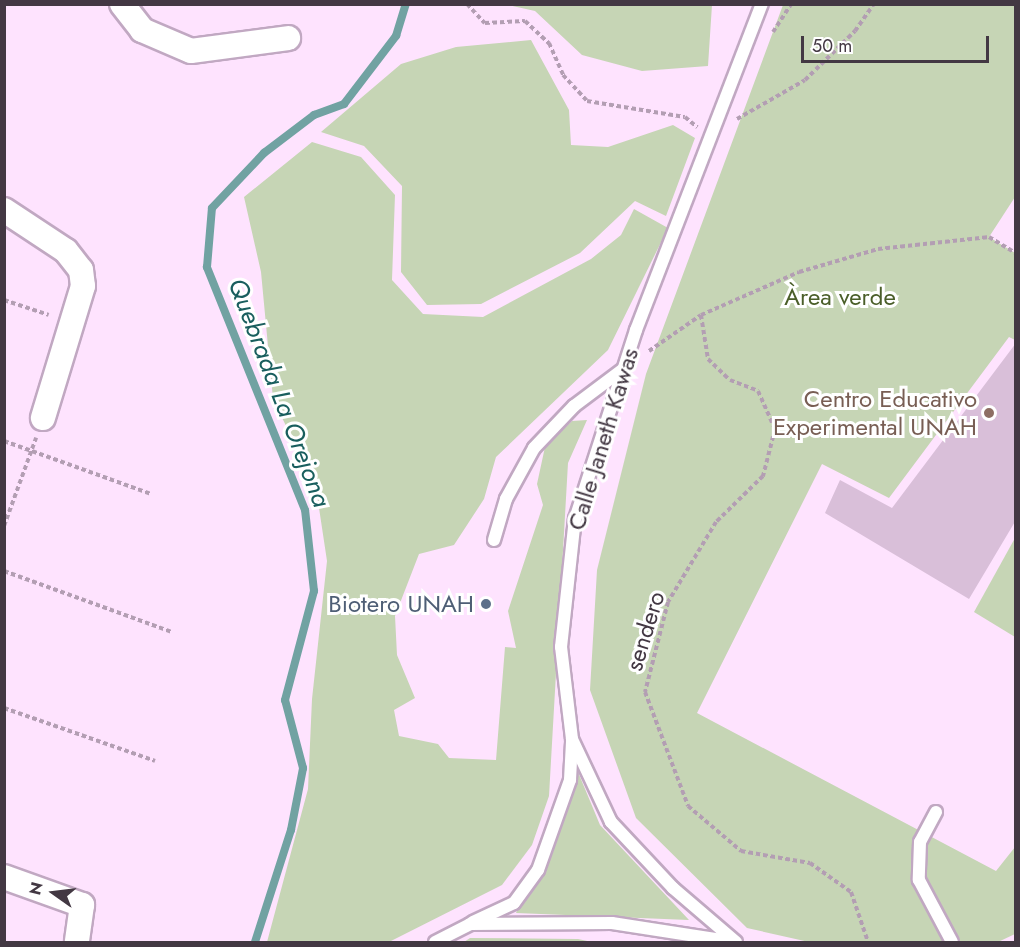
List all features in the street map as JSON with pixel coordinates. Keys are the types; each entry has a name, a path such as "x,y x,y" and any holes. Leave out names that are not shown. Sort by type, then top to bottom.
{"street":[{"path":"123,4 142,30 191,51 288,38"},
{"path":"4,210 66,251 81,270 83,286 43,418"},
{"path":"4,877 82,905 77,942"}],"lane":[{"name":"Calle Janeth Kawas","path":"736,942 673,888 611,822 572,739 561,647 575,519 622,370 709,132 762,4"},
{"path":"494,540 506,499 534,448 574,406 622,370"},
{"path":"435,942 514,903 538,870 570,780 572,739"},
{"path":"936,812 920,842 919,880 952,942"},
{"path":"470,924 612,923 736,942"}],"path":[{"path":"468,4 485,23 525,21 549,43 564,75 587,101 685,117 709,132 805,80 855,31 874,4"},
{"path":"622,370 701,315 799,272 878,249 989,237 1016,253"},
{"path":"4,300 72,323"},
{"name":"sendero","path":"701,315 708,359 730,380 758,391 775,429 763,476 716,522 668,602 645,692 688,806 741,851 810,863 851,892 868,942"},
{"path":"4,526 43,418"},
{"path":"4,441 151,494"},
{"path":"4,571 172,632"},
{"path":"4,708 155,761"}],"green space":[{"path":"508,5 712,5 708,66 642,71 582,55 535,11"},
{"name":"Àrea verde","path":"783,5 1015,5 1015,197 989,237 1015,253 1015,340 1009,337 889,498 822,464 697,713 996,871 1015,847 1015,934 998,942 809,942 747,928 636,818 590,690 597,570 646,374"},
{"path":"531,40 569,110 571,145 608,147 673,125 695,138 666,216 635,201 580,253 481,304 427,305 401,272 402,186 364,146 321,132 401,64 456,47"},
{"path":"312,142 361,157 395,195 392,280 423,314 483,317 591,259 621,235 634,209 668,228 608,350 496,457 484,499 454,545 419,554 395,616 397,655 415,698 394,710 399,736 438,744 449,758 496,760 505,647 516,648 508,611 543,505 537,484 545,447 572,421 587,420 568,463 549,796 532,845 502,885 389,942 267,942 308,789 312,699 327,561 316,488 273,399 261,272 244,197"},
{"path":"1015,538 1016,637 974,612"},
{"path":"578,772 600,825 689,920 516,913"},
{"path":"470,938 578,939 592,942 464,942"}],"building":[{"name":"Centro Educativo Experimental UNAH","path":"1016,343 1016,520 969,599 825,513 840,480 892,508"}],"waterway":[{"name":"Quebrada La Orejona","path":"255,942 291,830 303,768 285,700 314,591 305,510 207,267 212,208 264,153 314,115 344,104 396,36 406,4"}],"place":[{"name":"Centro Educativo Experimental UNAH","path":"989,413"},
{"name":"Biotero UNAH","path":"486,604"}]}
